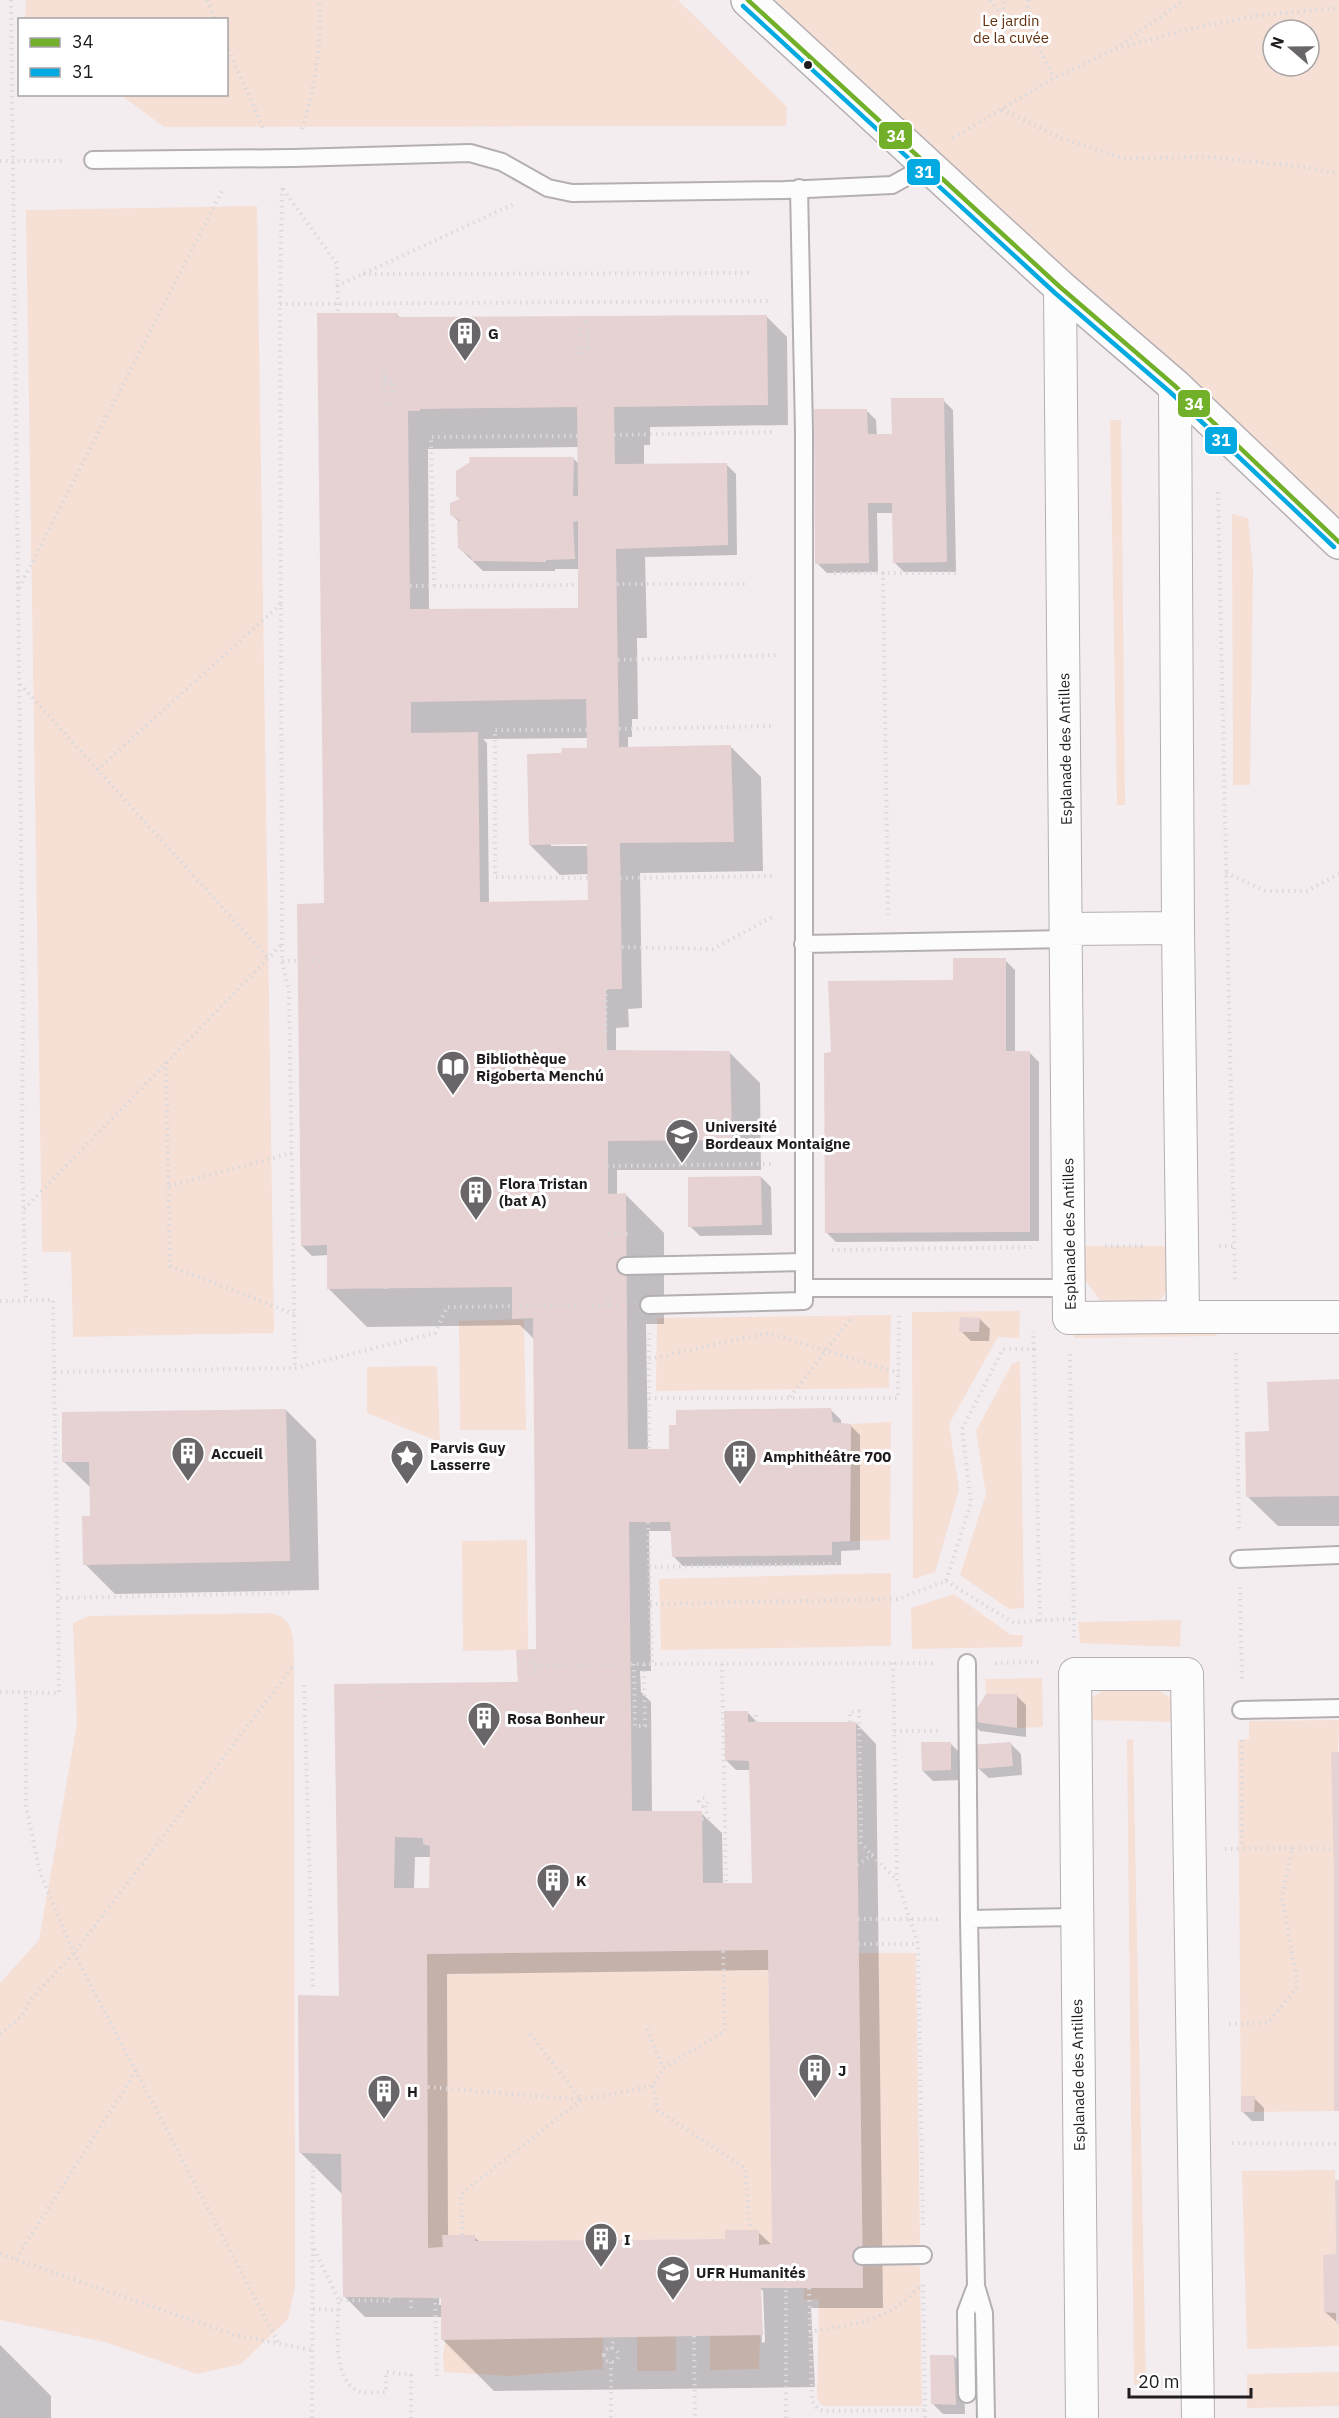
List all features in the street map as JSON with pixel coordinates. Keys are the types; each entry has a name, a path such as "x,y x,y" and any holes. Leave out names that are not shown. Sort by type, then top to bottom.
{"street":[{"path":"748,0 1060,287 1175,386 1339,542"},
{"name":"Esplanade des Antilles","path":"1060,287 1069,1303 1184,1317 1339,1317"},
{"path":"1175,386 1178,928 1184,1317"},
{"path":"1066,934 1178,928"},
{"path":"1075,1667 1186,1674 1198,2418"},
{"name":"Esplanade des Antilles","path":"1075,1667 1082,2418"}],"lane":[{"path":"93,160 471,153 502,162 548,188 572,193 892,185 928,165"},
{"path":"649,1305 804,1301 804,431 799,188"},
{"path":"803,944 1066,934"},
{"path":"626,1266 804,1256"},
{"path":"804,1288 1031,1287 1069,1303"},
{"path":"1239,1559 1339,1555"},
{"path":"968,1663 969,1919 976,2286 984,2313 986,2418"},
{"path":"1241,1710 1339,1708"},
{"path":"969,1919 1076,1917"},
{"path":"862,2256 923,2255"},
{"path":"967,2394 966,2312 976,2286"}],"path":[{"path":"11,0 26,1300"},
{"path":"207,0 215,18"},
{"path":"295,1368 289,991 282,961 280,304 282,188 285,158 310,103 318,60 319,0"},
{"path":"990,0 1024,44 1035,42"},
{"path":"1002,16 1005,0"},
{"path":"1029,0 1026,14 1035,42 1054,78"},
{"path":"1114,50 1184,0"},
{"path":"955,135 1054,78 1114,50 1189,29 1260,15 1339,8"},
{"path":"228,48 285,158"},
{"path":"1002,109 1060,138 1123,158 1208,157 1305,167 1339,174"},
{"path":"18,589 239,159"},
{"path":"0,161 93,160"},
{"path":"282,188 337,264 338,313"},
{"path":"337,286 548,188"},
{"path":"363,274 749,273"},
{"path":"280,304 801,301"},
{"path":"581,321 588,321 588,348 581,348 580,354 581,321"},
{"path":"384,372 384,381 393,381 393,405 385,405 384,372"},
{"path":"614,435 804,431"},
{"path":"434,586 431,437 578,436"},
{"path":"1218,492 1236,1318 1242,1848 1334,1849"},
{"path":"883,572 888,942"},
{"path":"803,573 956,573"},
{"path":"617,584 749,584"},
{"path":"410,586 578,585"},
{"path":"97,770 280,604"},
{"path":"618,660 803,654"},
{"path":"19,684 268,958"},
{"path":"619,729 803,725"},
{"path":"586,730 495,730 495,877 588,878"},
{"path":"1226,873 1266,891 1307,891 1339,874"},
{"path":"620,878 803,876"},
{"path":"622,947 713,949 803,900"},
{"path":"24,1209 282,944"},
{"path":"282,961 324,960"},
{"path":"605,1050 606,989"},
{"path":"166,1062 170,1266 294,1314"},
{"path":"169,1186 292,1153"},
{"path":"607,1166 804,1163"},
{"path":"804,1256 898,1249 1183,1245"},
{"path":"649,1398 898,1398 898,1249"},
{"path":"54,1372 295,1368 435,1333 447,1307 608,1305 608,1286"},
{"path":"1031,1287 1040,1620"},
{"path":"0,1301 53,1300 59,1693 0,1692"},
{"path":"536,1666 968,1663 1075,1667 1069,1303"},
{"path":"649,1305 649,1448"},
{"path":"789,1398 852,1316"},
{"path":"649,1359 768,1333 899,1373"},
{"path":"946,1581 971,1503 962,1428 1003,1349 1034,1349"},
{"path":"648,1522 652,1664"},
{"path":"649,1567 840,1564"},
{"path":"946,1581 1014,1623 1074,1619"},
{"path":"650,1604 898,1599 946,1581"},
{"path":"58,1598 291,1593"},
{"path":"517,1662 536,1661 536,1672 517,1672"},
{"path":"893,1663 897,1880 918,1944 923,2255"},
{"path":"634,1664 635,1726 645,1726 644,1664"},
{"path":"722,1664 726,1883"},
{"path":"0,2034 22,2016 31,1999 74,1953 294,1665"},
{"path":"381,1683 381,1699"},
{"path":"304,1684 313,1987"},
{"path":"26,1691 26,1806 40,1873 74,1953 279,2344"},
{"path":"850,1722 850,1712 859,1711 861,1843 897,1880"},
{"path":"756,1715 756,1722"},
{"path":"894,1731 944,1731"},
{"path":"702,1819 708,1819 705,1805"},
{"path":"1191,2025 1268,2024 1298,1986 1282,1898 1292,1848"},
{"path":"857,1865 872,1855"},
{"path":"858,1919 910,1919"},
{"path":"858,1944 918,1944"},
{"path":"723,1950 725,2031 663,2068 652,2086 658,2111 745,2168 750,2230"},
{"path":"647,2029 663,2068"},
{"path":"530,2034 581,2100"},
{"path":"15,2259 136,2072"},
{"path":"428,2087 581,2100 652,2086"},
{"path":"462,2235 461,2194 581,2100"},
{"path":"1193,2143 1339,2144"},
{"path":"312,2418 313,2165"},
{"path":"313,2246 339,2300 339,2369 347,2384 362,2392 386,2392 386,2372 411,2375 411,2418"},
{"path":"0,2253 234,2335 312,2350"},
{"path":"809,2332 869,2321 900,2307 923,2282 925,2418"},
{"path":"786,2288 786,2418"},
{"path":"809,2288 812,2401 818,2409 825,2411 925,2410"},
{"path":"339,2300 392,2301 391,2297"},
{"path":"435,2297 437,2376"},
{"path":"411,2298 411,2308"},
{"path":"313,2309 338,2310"},
{"path":"694,2336 695,2418"},
{"path":"611,2349 614,2337"},
{"path":"611,2349 604,2355 606,2361 611,2362"},
{"path":"611,2349 617,2352 617,2356 611,2362 611,2418"}],"green space":[{"path":"26,0 678,0 787,107 786,126 164,127 122,96 228,96 228,18 25,18"},
{"name":"Le jardin de la cuvée","path":"775,0 1339,0 1339,529 918,139"},
{"path":"257,206 274,1333 73,1337 71,1252 42,1252 26,210"},
{"path":"1110,420 1121,420 1125,805 1117,805"},
{"path":"1232,514 1248,518 1253,569 1250,785 1233,785"},
{"path":"1082,1246 1176,1246 1175,1278 1161,1299 1129,1310 1100,1300 1083,1277"},
{"path":"1020,1311 1019,1338 998,1337 949,1424 959,1490 935,1572 913,1579 912,1312"},
{"path":"891,1315 889,1388 656,1391 657,1318"},
{"path":"524,1319 526,1430 460,1430 459,1321"},
{"path":"1216,1323 1217,1336 1074,1338 1074,1325"},
{"path":"1020,1361 1024,1608 1009,1609 960,1575 986,1494 976,1431 1012,1364"},
{"path":"437,1366 440,1442 367,1413 367,1367"},
{"path":"891,1422 890,1540 850,1541 851,1424"},
{"path":"527,1540 528,1650 463,1651 462,1541"},
{"path":"891,1573 891,1646 661,1650 659,1579"},
{"path":"954,1594 1011,1635 1023,1635 1022,1647 912,1649 911,1608"},
{"path":"270,1613 279,1615 289,1625 294,1648 295,2287 288,2319 241,2364 197,2374 105,2342 0,2320 0,1983 39,1940 77,1724 73,1623 89,1616"},
{"path":"1181,1620 1180,1647 1080,1643 1078,1622"},
{"path":"1042,1678 1043,1727 1017,1728 1017,1694 986,1694 985,1679"},
{"path":"1111,1686 1154,1687 1178,1703 1181,1722 1084,1720 1091,1698"},
{"path":"1339,1720 1334,1875 1334,2111 1241,2112 1238,1740 1249,1739 1249,1721"},
{"path":"1133,1739 1146,2385 1134,2385 1127,1740"},
{"path":"768,1950 772,2244 759,2245 759,2230 726,2230 725,2239 475,2241 475,2235 443,2235 443,2247 428,2248 427,1954"},
{"path":"858,1953 916,1953 920,2243 916,2246 862,2247"},
{"path":"1335,2170 1336,2254 1323,2255 1324,2312 1336,2313 1336,2323 1339,2323 1339,2346 1247,2349 1242,2171"},
{"path":"916,2265 920,2267 922,2406 824,2406 820,2404 817,2397 819,2299 804,2300 804,2288 863,2288 862,2266"},
{"path":"760,2335 759,2369 710,2370 710,2336"},
{"path":"637,2336 676,2336 676,2371 637,2371"},
{"path":"603,2337 603,2369 509,2376 444,2372 443,2354 446,2340"},
{"path":"1339,2372 1339,2406 1247,2408 1247,2374"}],"building":[{"path":"317,313 398,313 397,317 767,315 768,405 614,407 615,464 727,463 728,545 616,549 619,747 731,745 734,842 620,843 622,989 606,989 607,1050 730,1051 732,1140 608,1141 608,1194 626,1193 628,1449 669,1449 669,1425 676,1425 676,1410 831,1408 833,1422 851,1424 850,1541 832,1542 832,1555 672,1557 670,1522 629,1522 632,1811 702,1811 703,1883 752,1883 749,1761 725,1760 724,1711 748,1711 748,1722 856,1722 863,2288 761,2288 763,2335 441,2340 441,2298 343,2297 341,2154 299,2153 298,1995 339,1996 334,1684 518,1682 516,1650 536,1649 533,1318 512,1319 512,1287 327,1289 327,1245 301,1246 297,904 324,903","holes":["577,407 578,496 573,496 574,457 469,457 470,462 456,471 456,496 460,499 450,503 450,515 461,521 457,522 458,548 471,557 472,561 546,562 546,560 575,559 573,522 578,521 578,608 410,609 408,411 420,411 420,409","586,699 587,748 562,748 561,753 527,754 529,845 587,844 588,900 480,902 478,732 411,733 411,702","395,1837 423,1838 423,1844 430,1846 429,1888 394,1888","768,1950 772,2244 759,2245 759,2230 725,2230 725,2239 475,2241 475,2235 442,2235 443,2247 428,2248 427,1954"]},
{"path":"891,398 944,398 947,562 893,563 892,503 868,503 869,563 815,564 814,409 867,409 868,434 892,434"},
{"path":"953,958 1006,958 1006,1051 1030,1051 1030,1232 825,1233 824,1053 831,1052 828,981 953,980"},
{"path":"761,1176 762,1225 688,1227 688,1177"},
{"path":"960,1317 980,1318 979,1332 959,1332"},
{"path":"1339,1379 1339,1496 1246,1497 1245,1432 1269,1431 1267,1382"},
{"name":"Accueil","path":"286,1409 290,1561 83,1565 82,1516 90,1516 89,1462 62,1462 62,1412"},
{"path":"986,1694 1017,1694 1017,1728 969,1721"},
{"path":"921,1742 951,1742 951,1770 922,1771"},
{"path":"1011,1742 1013,1766 977,1769 969,1745"},
{"path":"1331,1752 1339,1752 1339,2111 1334,2111 1334,1875"},
{"path":"1241,2096 1255,2096 1254,2112 1241,2112"},
{"path":"1335,2180 1339,2180 1339,2323 1336,2323 1336,2313 1324,2312 1323,2255 1336,2254"},
{"path":"930,2355 954,2355 956,2405 931,2404"}],"transit line":[{"name":"34","path":"748,0 1060,287 1175,386 1339,542"},
{"name":"31","path":"743,6 1055,293 1170,392 1334,547"}],"place":[{"name":"G","path":"465,362"},
{"name":"Bibliothèque Rigoberta Menchú","path":"453,1096"},
{"name":"Université Bordeaux Montaigne","path":"682,1164"},
{"name":"Flora Tristan (bat A)","path":"476,1221"},
{"name":"Accueil","path":"188,1482"},
{"name":"Parvis Guy Lasserre","path":"407,1485"},
{"name":"Amphithéâtre 700","path":"740,1485"},
{"name":"Rosa Bonheur","path":"484,1747"},
{"name":"K","path":"553,1909"},
{"name":"J","path":"815,2099"},
{"name":"H","path":"384,2120"},
{"name":"I","path":"601,2268"},
{"name":"UFR Humanités","path":"673,2301"}]}
